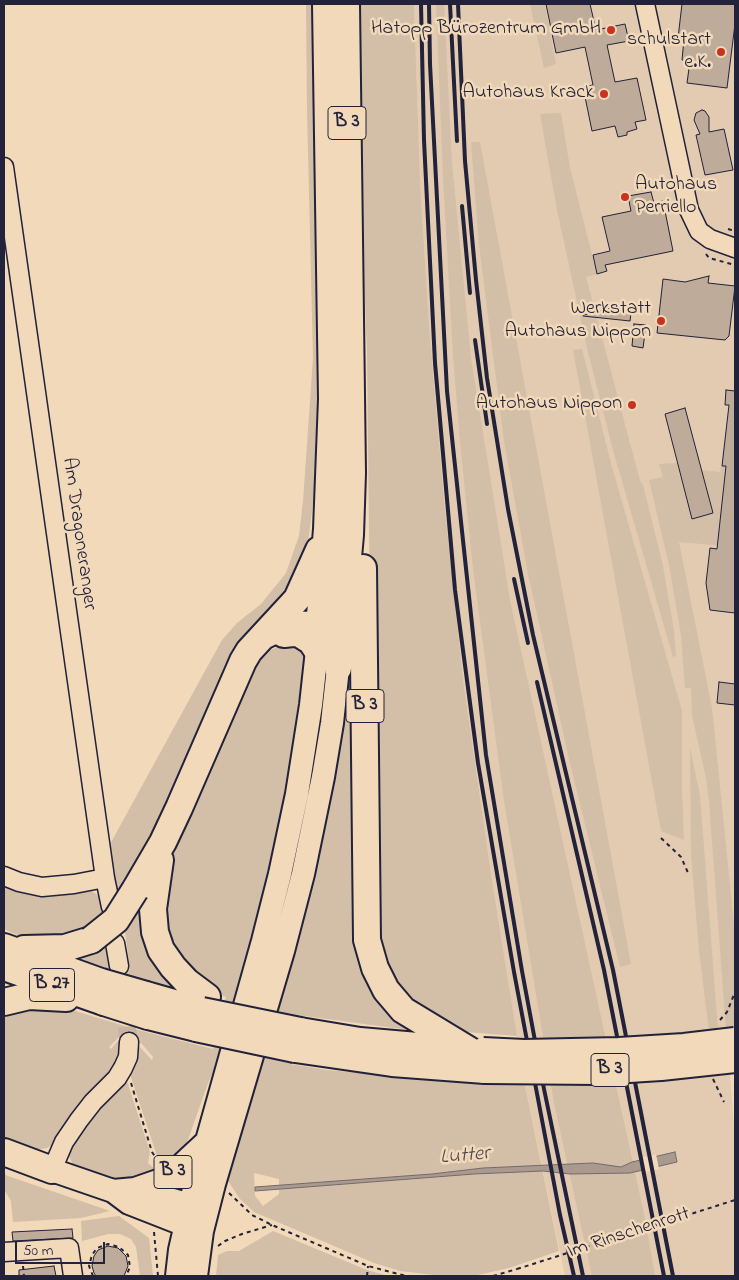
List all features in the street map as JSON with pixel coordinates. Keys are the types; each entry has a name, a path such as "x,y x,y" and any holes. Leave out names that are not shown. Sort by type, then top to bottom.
{"highway":[{"name":"B 3","path":"318,639 327,529 332,399 326,4"},
{"name":"B 3","path":"338,668 350,535 352,473 346,4"},
{"name":"B 3","path":"352,473 363,551 367,940 374,968 386,990 403,1010 479,1057 597,1070 661,1067 735,1059"},
{"path":"5,954 65,948 103,941 163,842 246,656 297,599 327,529"},
{"path":"235,680 261,650 284,634 293,633 304,636 311,641 318,639 305,624 282,627 263,636"},
{"path":"163,842 153,909 155,932 161,950 187,982 202,1012"},
{"path":"5,954 106,988 147,1005 202,1012"},
{"path":"4,1002 21,997 106,988"},
{"name":"B 3","path":"202,1012 247,1021 297,1040"},
{"name":"B 3","path":"202,1012 297,1040 392,1063 524,1052 618,1052 735,1041"},
{"name":"B 3","path":"4,1152 52,1170"}],"main road":[{"path":"318,639 332,642 338,668"},
{"name":"B 3","path":"199,1224 205,1144 263,941 297,794 311,705 318,639"},
{"name":"B 3","path":"199,1224 283,951 303,874 323,777 338,668"},
{"name":"B 3","path":"124,1190 151,1185 171,1174 205,1144"},
{"name":"B 3","path":"52,1170 124,1190 199,1224"},
{"path":"178,1276 180,1250 199,1224"},
{"path":"196,1276 199,1224"}],"street":[{"path":"645,4 689,210 700,231 710,239 735,248"},
{"name":"Am Dragoneranger","path":"4,167 105,878 111,907"},
{"path":"4,876 19,882 42,887 74,884 105,878"},
{"path":"103,941 106,988"},
{"path":"52,1170 64,1142 74,1127 93,1102 117,1078 128,1057 129,1042"},
{"path":"4,1252 68,1248 73,1276"}],"path":[{"path":"703,251 709,258 735,265"},
{"path":"661,838 681,858 689,875"},
{"path":"720,1020 727,1012 735,992"},
{"path":"123,1068 130,1081 152,1152 162,1166 171,1174"},
{"path":"711,1076 724,1102"},
{"path":"230,1196 252,1215 272,1225 368,1266 406,1276"},
{"name":"Im Rinschenrott","path":"493,1276 735,1200"},
{"path":"154,1224 158,1276"},
{"path":"199,1224 225,1241 272,1225"},
{"path":"94,1276 90,1270 90,1258 97,1248 108,1244 119,1247 128,1255 130,1267 126,1276"},
{"path":"367,1276 368,1266"}],"shaded area":[{"path":"306,4 316,4 320,408 316,439 314,493 306,556 118,900 109,846 222,640 237,623 261,604 286,573 299,536 313,358"},
{"path":"354,4 414,4 420,180 429,325 445,511 464,687 517,1036 466,1032 432,1021 398,992 377,946 367,352 365,302 356,230"},
{"path":"414,4 735,4 735,925 719,927 735,1142 735,1276 565,1276 524,1081 464,687 445,511 429,325 420,180"},
{"path":"436,4 444,4 452,163 471,358 510,600 646,1223 655,1276 592,1276 554,1103 504,801 473,569 453,356"},
{"path":"530,4 545,4 556,64 544,68"},
{"path":"561,113 570,168 597,274 586,277 640,481 643,485 663,566 674,631 676,656 673,657 613,450 587,348 557,210 540,114"},
{"path":"471,142 480,142 631,964 620,967 569,759 528,574 504,441 479,245"},
{"path":"582,349 612,467 682,711 684,840 661,831 573,350"},
{"path":"677,463 692,519 712,513 701,470 720,472 721,466 726,466 718,536 735,538 735,547 679,542 712,708 735,925 735,1030 726,1031 706,778 692,715 691,688 685,688 681,635 669,565 649,480 663,477 659,464"},
{"path":"354,587 361,937 424,1032 305,1016 290,1064 327,1070 443,1080 479,1078 524,1081 559,1251 509,1268 473,1276 434,1275 400,1271 374,1263 254,1212 240,1199 228,1181 223,1180","holes":["254,1173 279,1179 279,1194 263,1206 255,1196"]},
{"path":"281,645 299,645 306,655 307,663 281,833 237,1001 217,1065 208,1083 182,1153 170,1167 157,1156 129,1071 137,1044 152,1060 153,1057 141,1043 119,1037 109,1047 111,1049 120,1039 122,1040 120,1056 115,1069 57,1142 47,1148 35,1150 12,1143 4,1138 4,1010 52,1004 138,1030 213,1049 226,997 209,990 198,982 164,933 170,852 237,701 255,667 271,650"},
{"path":"690,748 700,795 718,1030 709,1031 699,951 691,854"},
{"path":"149,876 190,995 62,958","holes":["125,931 130,970 108,963 106,949"]},
{"path":"4,882 90,890 101,899 105,909 104,915 81,932 36,941 4,929"},
{"path":"126,1078 150,1152 148,1163 160,1174 126,1182 74,1167 69,1156 70,1149 83,1125"},
{"path":"675,1152 677,1162 630,1173 570,1174 543,1171 474,1174 255,1191 255,1187 432,1174 483,1168 593,1163 621,1167 632,1162"},
{"path":"4,1174 110,1211 81,1218 13,1222 11,1201 4,1192"},
{"path":"119,1216 149,1238 153,1276 140,1276 136,1247 131,1239 120,1234 108,1234 82,1241 81,1221"},
{"path":"273,1231 367,1270 389,1276 216,1276 218,1255 227,1251 239,1251"}],"pier":[{"path":"656,1154 659,1169 642,1173 639,1158"}],"building":[{"path":"546,4 590,4 596,30 625,24 629,41 607,45 615,82 637,78 646,120 635,122 637,129 627,132 627,135 618,137 615,126 592,131 583,87 593,85 585,47 556,53"},
{"path":"682,4 735,4 735,24 727,88 687,83 690,61 682,60 684,39 678,38"},
{"path":"702,110 709,117 709,132 724,129 733,170 705,175 696,135 700,134 694,120 696,113"},
{"path":"651,192 654,203 663,201 673,251 605,265 607,271 597,274 593,255 610,251 602,217 631,211 628,196"},
{"path":"709,276 708,283 735,286 729,336 725,340 657,333 663,279 685,282"},
{"path":"621,304 632,305 630,321 583,316 620,306"},
{"path":"634,324 646,325 643,348 632,346"},
{"path":"726,390 735,391 735,613 710,610 706,583 710,548 717,549 726,466 722,466 729,405 725,405"},
{"path":"685,408 713,513 692,519 665,414"},
{"path":"719,682 735,684 735,705 717,703"},
{"path":"72,1229 73,1238 13,1241 12,1232"},
{"path":"108,1246 118,1248 126,1256 128,1266 124,1276 96,1276 94,1273 92,1266 94,1256 98,1250"},
{"path":"54,1266 56,1276 19,1276 19,1270"}],"tunnel":[{"path":"123,1000 129,1042"}],"railway":[{"path":"421,4 424,140 435,363 455,590 478,763 514,972 560,1215 574,1276"},
{"path":"429,4 430,64 447,391 486,755 522,971 544,1089 583,1276"},
{"path":"450,4 457,141"},
{"path":"458,4 465,161 476,280 487,378 508,509 533,635 613,970 673,1276"},
{"path":"462,206 470,293"},
{"path":"475,340 487,424"},
{"path":"514,579 528,643"},
{"path":"537,682 604,970 664,1276"}],"place":[{"name":"Hatopp Bürozentrum GmbH","path":"611,30"},
{"name":"schulstart e.K.","path":"721,52"},
{"name":"Autohaus Krack","path":"604,94"},
{"name":"Autohaus Perriello","path":"625,197"},
{"name":"Werkstatt Autohaus Nippon","path":"661,321"},
{"name":"Autohaus Nippon","path":"632,405"}],"water label":[{"name":"Lutter","path":"465,1157"}]}
